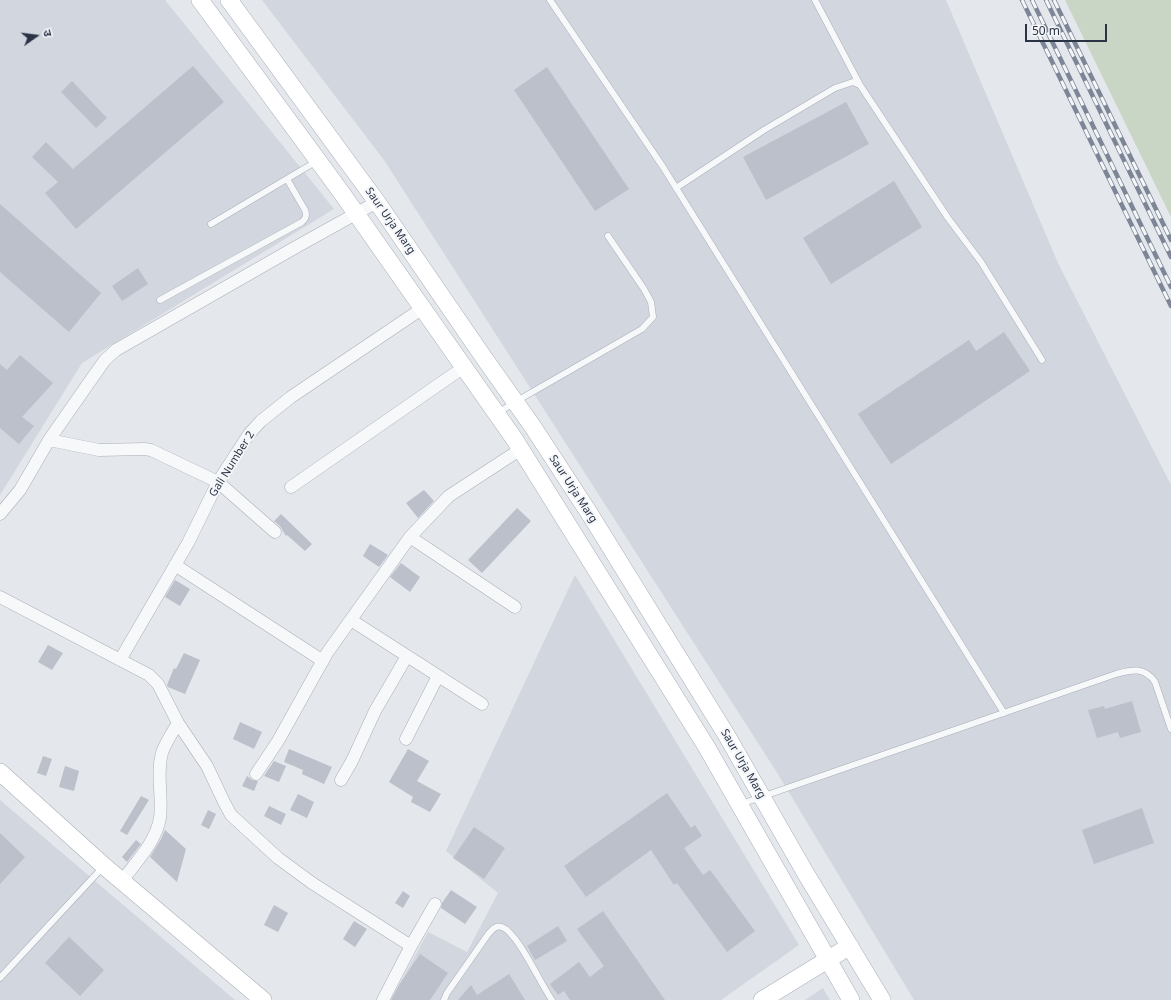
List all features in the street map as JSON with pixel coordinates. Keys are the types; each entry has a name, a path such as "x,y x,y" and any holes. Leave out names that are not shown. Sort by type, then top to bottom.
{"street":[{"name":"Saur Urja Marg","path":"200,0 356,213 520,449 706,746 851,1000"},
{"name":"Saur Urja Marg","path":"229,0 377,202 515,402 591,516 727,736 882,1000"},
{"path":"0,514 20,490 49,440 94,374 105,360 116,350 377,202"},
{"name":"Gali Number 2","path":"120,660 188,543 218,482 240,447 261,421 291,397 423,308"},
{"path":"291,487 464,367"},
{"path":"49,440 99,450 151,450 218,482 276,532"},
{"path":"256,774 278,741 323,661 410,537 448,496 520,449"},
{"path":"410,537 515,607"},
{"path":"595,567 614,554"},
{"path":"175,565 323,661"},
{"path":"0,597 149,675 158,684 178,723 207,766 231,815 278,858 312,883 411,946"},
{"path":"351,620 482,704"},
{"path":"341,780 352,761 376,710 407,656"},
{"path":"406,739 438,676"},
{"path":"122,881 151,842 156,830 160,812 160,769 162,752 178,723"},
{"path":"0,772 104,866 263,1000"},
{"path":"383,1000 435,904"},
{"path":"762,1000 850,946"}],"lane":[{"path":"550,0 676,188 1004,713"},
{"path":"815,0 860,85 948,218 981,262 1042,360"},
{"path":"676,188 764,130 835,88 853,82 860,85"},
{"path":"210,224 318,160"},
{"path":"160,300 302,222 306,218 306,210 287,178"},
{"path":"497,414 515,402 642,329 654,317 651,302 644,289 608,236"},
{"path":"740,805 762,796 1116,674 1130,671 1140,671 1150,675 1171,729"},
{"path":"0,978 104,866"},
{"path":"444,1000 447,993 489,932 494,928 500,927 507,930 515,939 550,999"}],"shaded area":[{"path":"0,0 165,0 334,209 82,363 0,495"},
{"path":"262,0 946,0 1058,263 1171,485 1171,1000 914,1000 776,771 384,160"},
{"path":"575,575 799,945 721,1000 391,1000 428,932 467,952 498,893 446,851"},
{"path":"0,800 235,1000 0,1000"},
{"path":"823,988 830,1000 805,1000"}],"green space":[{"path":"1065,0 1171,0 1171,217"}],"building":[{"path":"193,66 224,102 76,229 45,193 58,182 32,157 46,142 73,169"},
{"path":"547,67 629,189 595,211 514,90"},
{"path":"72,81 107,118 96,128 61,92"},
{"path":"846,102 869,144 766,200 743,157"},
{"path":"894,181 922,227 831,284 803,238"},
{"path":"0,204 101,293 69,332 0,272"},
{"path":"138,268 148,284 122,301 112,286"},
{"path":"1004,332 1030,371 891,464 858,414 969,340 976,351"},
{"path":"20,355 53,383 22,417 34,426 19,444 0,428 0,364 7,370"},
{"path":"424,490 434,501 418,518 406,503"},
{"path":"517,508 531,521 482,573 468,560"},
{"path":"281,514 312,544 305,551 287,535 286,536 280,526 274,521"},
{"path":"370,544 388,555 379,567 363,556"},
{"path":"401,563 420,577 410,592 390,577"},
{"path":"175,580 190,589 180,606 165,597"},
{"path":"48,645 63,653 52,670 38,662"},
{"path":"184,653 200,660 185,694 168,687 167,685 174,668 176,669"},
{"path":"1132,701 1141,732 1120,738 1118,732 1097,738 1088,710 1104,706 1105,709"},
{"path":"240,722 262,732 254,749 233,739"},
{"path":"289,749 332,767 324,784 302,774 303,770 284,762"},
{"path":"408,749 429,761 417,781 441,794 430,812 411,802 413,797 389,782"},
{"path":"43,756 52,759 46,776 37,773"},
{"path":"274,761 286,766 279,782 264,776"},
{"path":"65,766 79,771 74,791 59,787"},
{"path":"247,776 252,780 258,781 254,791 242,786"},
{"path":"667,793 691,828 695,825 702,836 684,848 703,875 710,870 755,931 727,952 677,883 674,885 651,850 586,897 564,866"},
{"path":"298,794 314,802 307,818 290,810"},
{"path":"141,796 149,800 127,835 120,831"},
{"path":"269,806 286,814 281,825 264,816"},
{"path":"1142,808 1154,843 1094,864 1082,830"},
{"path":"208,810 216,814 209,829 201,825"},
{"path":"474,827 505,848 484,879 453,858"},
{"path":"165,830 186,849 177,882 150,857"},
{"path":"0,833 25,857 0,884"},
{"path":"136,840 141,844 127,862 122,857"},
{"path":"451,890 477,907 465,924 441,908 442,903"},
{"path":"403,891 410,896 403,908 395,903"},
{"path":"274,905 288,913 278,932 264,925"},
{"path":"603,911 665,1000 570,1000 564,991 558,995 550,984 579,962 590,977 604,966 577,929"},
{"path":"354,921 367,929 355,947 343,939"},
{"path":"558,926 567,941 535,960 527,946"},
{"path":"69,937 104,970 80,996 45,963"},
{"path":"420,954 448,973 430,1000 391,1000 399,985"},
{"path":"509,974 525,1000 458,1000 471,985 477,995"}],"railway":[{"path":"1022,0 1171,306"},
{"path":"1032,0 1171,287"},
{"path":"1046,0 1171,257"},
{"path":"1054,0 1171,240"}]}
